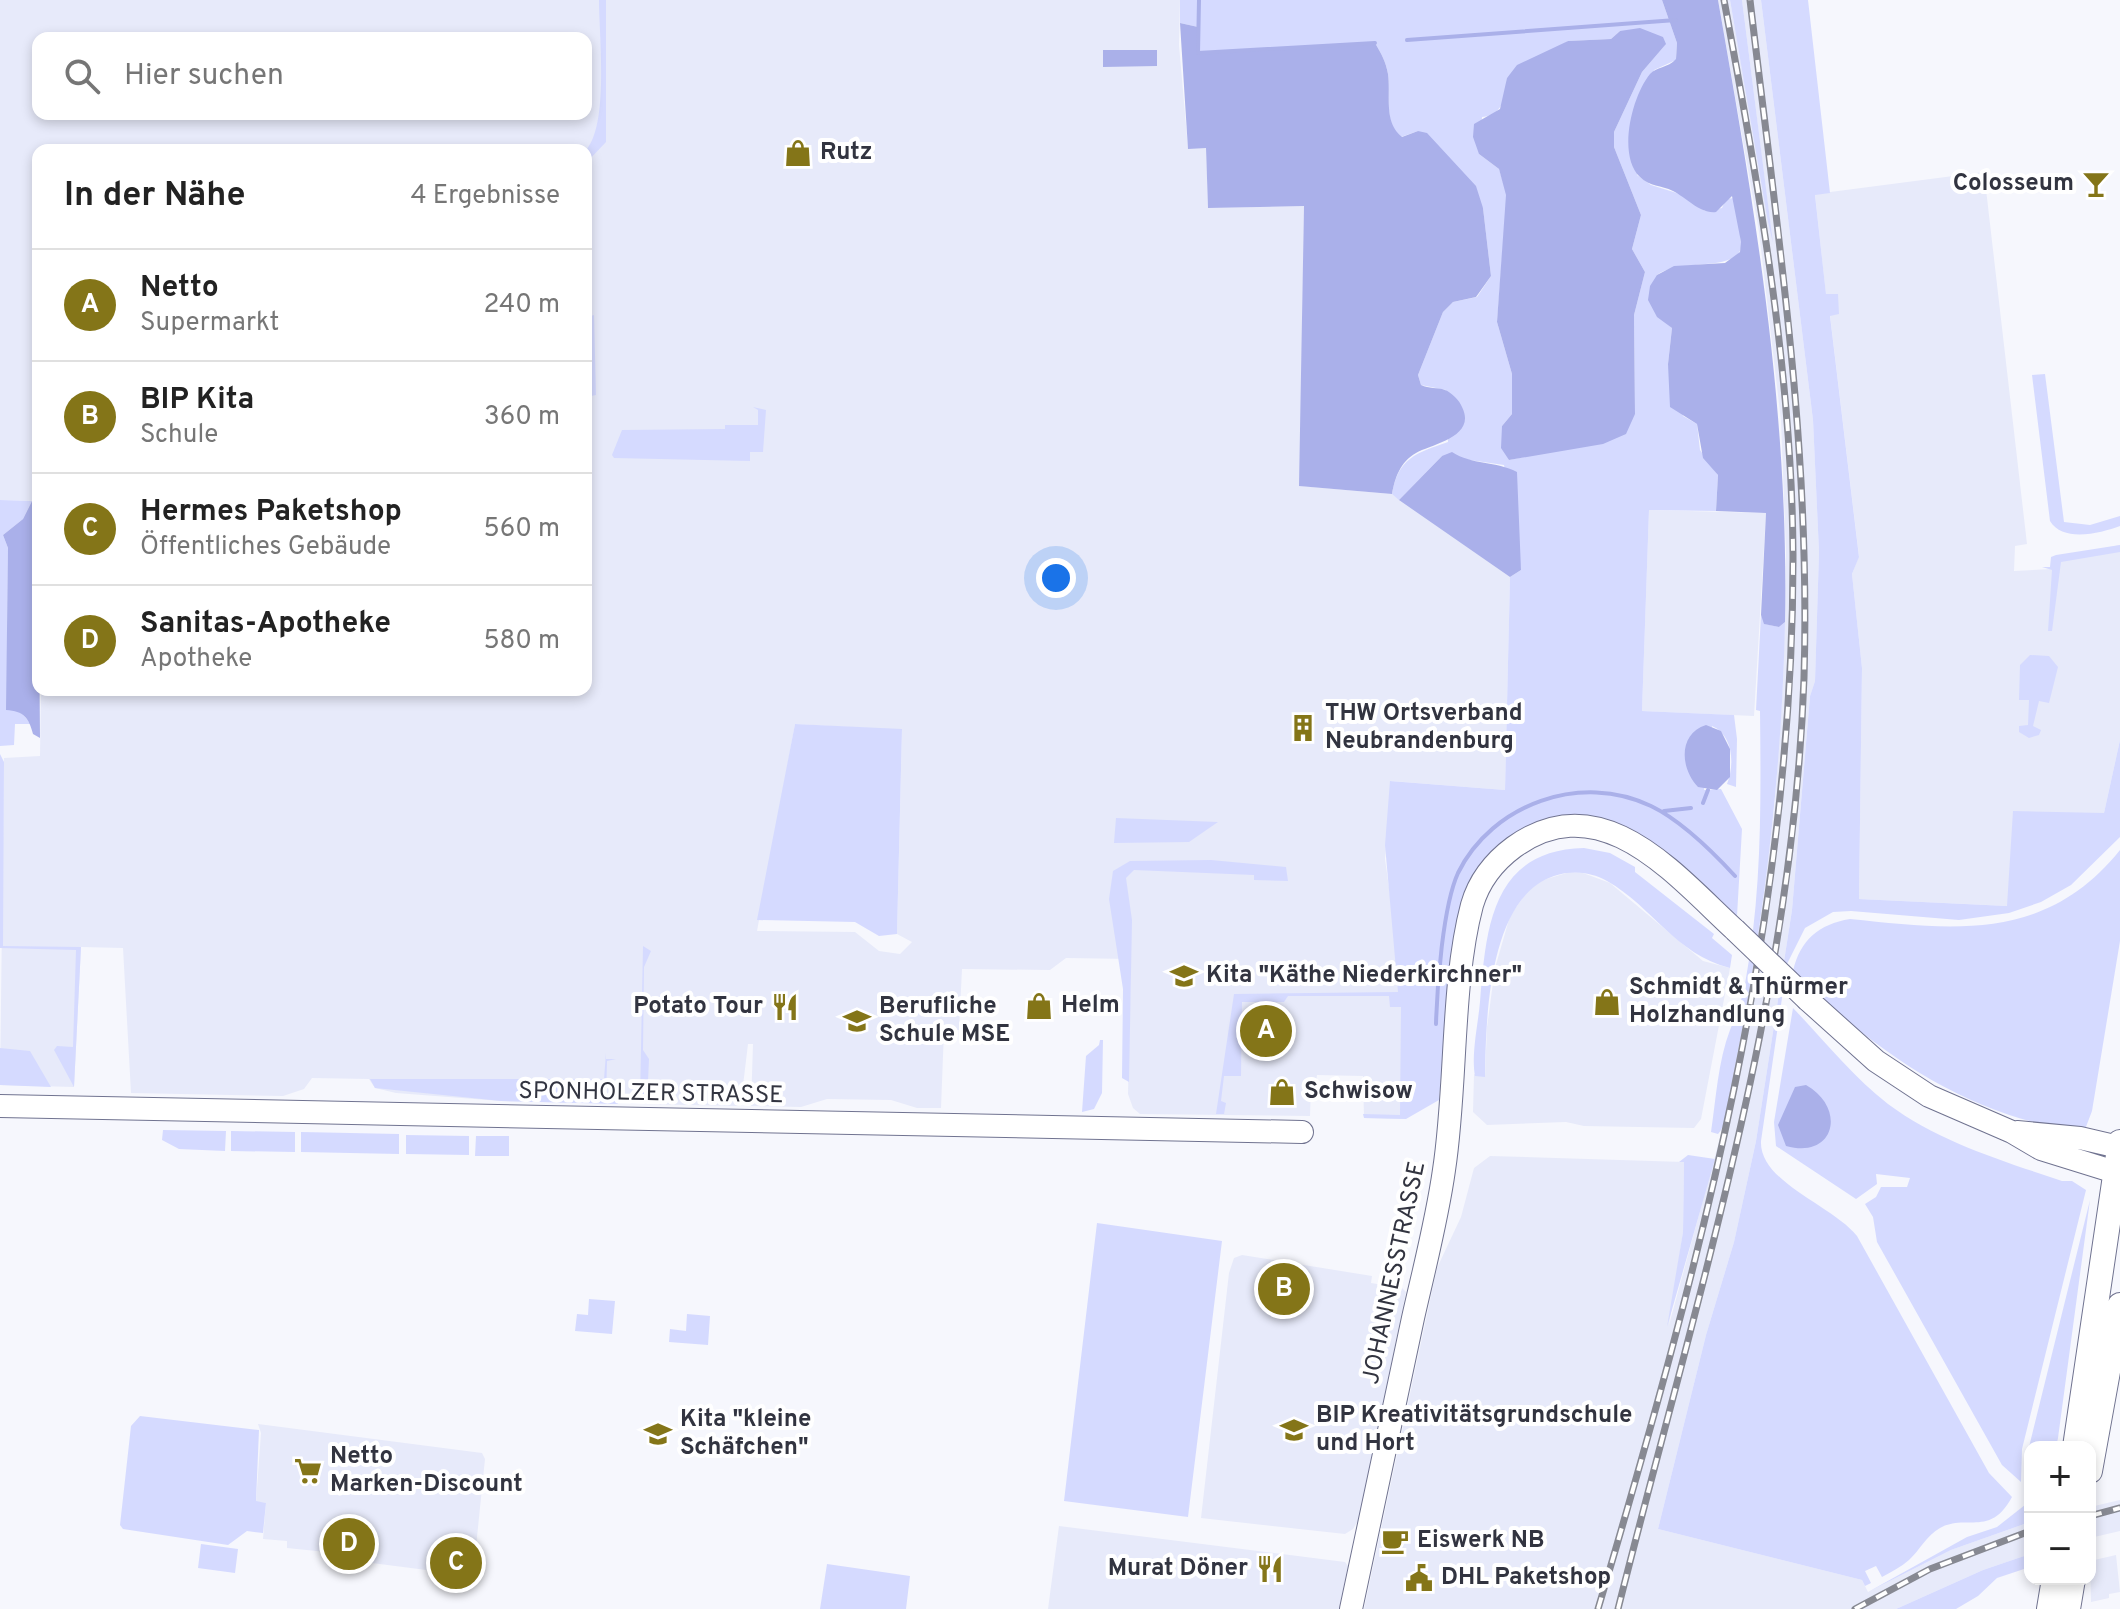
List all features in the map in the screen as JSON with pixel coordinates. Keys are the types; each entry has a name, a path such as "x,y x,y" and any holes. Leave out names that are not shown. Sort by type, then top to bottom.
{"main road":[{"name":"JOHANNESSTRASSE","path":"1351,1609 1444,1170 1469,920 1482,881 1515,847 1540,833 1567,828 1593,827 1618,833 1657,858 1808,1000 1903,1081 1969,1116 2012,1132"},
{"name":"SPONHOLZER STRASSE","path":"0,1106 1302,1132"},
{"path":"2012,1132 2120,1145 2076,1441"},
{"path":"2012,1132 2041,1149 2118,1173"},
{"path":"2095,1441 2120,1305"},
{"path":"2049,1609 2053,1585"},
{"path":"2068,1609 2072,1585"}],"shaded area":[{"path":"0,0 1180,0 1179,45 1188,148 1206,147 1208,208 1304,206 1300,486 1392,494 1510,577 1505,790 1391,781 1385,859 1390,895 1417,1002 1406,1119 1364,1118 1363,1076 1317,1075 1316,1083 1311,1084 1310,1116 1140,1114 1133,1108 1128,1094 1131,959 1066,958 1050,970 962,969 959,1030 944,1030 941,1108 917,1108 891,1100 827,1099 801,1107 751,1106 753,1044 748,1044 741,1102 737,1106 501,1101 396,1093 375,1088 369,1079 312,1078 304,1089 283,1096 131,1093 123,948 81,947 74,1087 0,1085 4,758 40,756 41,696 592,696 592,144 32,144 32,501 0,500","holes":["795,724 902,730 897,934 912,942 900,954 879,951 855,932 757,931"]},
{"path":"599,0 606,0 606,142 592,157 592,144 590,144 598,121 601,56"},
{"path":"1180,0 1662,0 1677,43 1676,60 1654,70 1637,175 1651,185 1680,194 1705,211 1722,208 1726,199 1734,198 1741,242 1739,252 1733,258 1680,267 1657,275 1664,321 1672,328 1668,364 1683,416 1697,424 1700,450 1718,475 1716,511 1649,510 1642,711 1734,715 1736,787 1727,784 1731,768 1728,743 1712,726 1704,790 1721,789 1742,829 1737,916 1661,849 1644,837 1608,821 1510,838 1449,981 1439,1100 1406,1119 1364,1118 1363,1114 1400,1115 1401,1007 1390,1007 1389,996 1288,996 1284,1002 1242,1002 1241,1076 1224,1076 1221,1101 1226,1103 1224,1114 1216,1114 1234,994 1398,992 1385,845 1390,781 1505,790 1510,577 1521,570 1504,465 1442,456 1399,500 1392,494 1399,472 1410,459 1448,442 1446,390 1421,385 1418,375 1443,312 1453,302 1477,297 1491,276 1483,208 1418,131 1401,137 1395,131 1390,116 1387,70 1375,43 1198,53 1198,27 1180,23","holes":["1620,31 1665,45 1642,72 1614,132 1614,147 1641,215 1632,249 1645,272 1634,315 1635,414 1552,451 1509,460 1502,426 1512,414 1512,374 1497,322 1507,195 1499,169 1479,154 1482,117 1499,109 1507,78 1568,41 1611,39"]},
{"path":"1662,0 1718,0 1757,233 1775,387 1785,542 1785,622 1779,627 1764,624 1761,615 1766,513 1716,511 1718,475 1703,458 1697,424 1670,407 1668,364 1672,328 1657,317 1648,300 1650,286 1657,275 1674,266 1725,263 1740,252 1741,242 1732,196 1716,212 1704,211 1673,191 1644,180 1633,167 1629,155 1633,110 1643,84 1655,70 1676,59 1677,43"},
{"path":"1718,0 1730,0 1772,237 1742,0 1761,0 1813,420 1819,552 1815,681 1810,696 1792,910 1756,1141 1734,1242 1706,1335 1658,1529 1862,1580 1868,1592 1951,1550 2024,1524 2024,1556 1983,1570 1896,1609 1364,1609 1437,1268 1461,1217 1474,1168 1490,1156 1684,1162 1683,1232 1669,1325 1721,1134 1761,915 1775,802 1783,682 1786,552 1781,421 1759,232"},
{"path":"1730,0 1742,0 1773,243 1768,222"},
{"path":"1761,0 1808,0 1830,193 1815,195 1826,294 1838,294 1839,314 1830,316 1859,557 1852,574 1862,668 1859,899 2007,906 2013,811 2104,813 2120,740 2120,837 2071,885 2041,902 2009,913 1959,920 1833,912 1805,928 1787,964 1761,1141 1764,1156 1784,1181 1857,1236 1989,1473 2012,1497 2004,1509 1986,1521 1950,1524 1940,1528 1909,1560 1882,1577 1876,1566 1865,1571 1871,1583 1865,1586 1862,1580 1658,1529 1706,1335 1734,1242 1756,1141 1792,910 1810,696 1815,681 1819,552 1813,420"},
{"path":"1180,23 1198,27 1199,53 1375,43 1387,70 1390,116 1396,131 1402,137 1418,131 1427,133 1476,186 1483,208 1491,276 1476,297 1453,302 1443,312 1418,375 1421,385 1445,390 1457,400 1465,417 1463,426 1451,438 1416,453 1406,461 1397,476 1392,494 1299,486 1304,206 1208,208 1206,148 1188,149"},
{"path":"1640,28 1663,37 1666,44 1642,72 1614,132 1614,147 1641,215 1632,249 1645,272 1634,315 1635,414 1626,434 1603,444 1509,460 1501,448 1502,426 1512,414 1512,374 1497,322 1506,195 1499,169 1479,154 1473,137 1474,124 1500,109 1507,78 1517,65 1568,41 1611,39 1620,31"},
{"path":"1103,50 1157,50 1157,66 1103,67"},
{"path":"1984,172 2027,544 2015,546 2014,571 2052,569 2053,558 2120,545 2120,740 2104,813 2008,906 1859,899 1862,668 1852,574 1859,556 1830,315 1838,294 1826,295 1815,194"},
{"path":"592,316 596,395 592,396"},
{"path":"2045,374 2064,522 2090,525 2120,516 2120,526 2073,534 2056,528 2050,521 2032,375"},
{"path":"753,407 766,410 763,452 750,452 750,461 614,458 612,455 622,430 725,429 725,425 758,425 758,410"},
{"path":"1452,452 1517,472 1521,570 1510,577 1399,500 1442,456"},
{"path":"0,500 32,501 23,519 3,535 8,548 7,710 19,710 31,724 15,724 14,745 0,746"},
{"path":"32,501 32,696 40,696 40,738 33,734 25,716 6,710 8,548 3,535 23,519"},
{"path":"1649,510 1766,513 1754,716 1642,711"},
{"path":"2120,545 2120,552 2061,562 2052,631 2048,631 2052,570 2042,567 2050,567 2051,557 2056,555"},
{"path":"1761,615 1765,624 1779,627 1785,622 1780,735 1763,904 1727,1114 1718,1134 1711,1132 1718,1080 1726,1042 1741,1002 1755,916 1760,814 1760,711 1756,710"},
{"path":"2030,655 2049,656 2058,667 2049,703 2039,701 2033,726 2041,730 2039,735 2029,738 2019,732 2019,726 2028,725 2029,700 2019,700 2020,665"},
{"path":"795,724 902,729 897,934 879,936 855,922 757,920"},
{"path":"1706,725 1721,731 1730,749 1730,777 1717,790 1698,787 1685,761 1690,736"},
{"path":"0,754 4,762 3,946 81,947 74,1087 54,1050 57,1046 73,1047 76,950 0,948"},
{"path":"1116,818 1218,822 1189,842 1114,843"},
{"path":"1584,848 1610,853 1635,867 1635,872 1714,934 1712,938 1732,955 1730,968 1694,952 1607,881 1581,873 1554,876 1532,889 1516,908 1503,934 1490,993 1485,1077 1475,1076 1474,1049 1486,947 1499,898 1512,878 1529,863 1553,852"},
{"path":"2120,850 2120,941 2092,1111 2084,1132 2001,1112 1925,1076 1857,1028 1793,971 1800,950 1812,935 1839,921 1850,919 1962,926 1997,923 2030,915 2061,901 2091,880"},
{"path":"1211,860 1286,867 1288,881 1254,880 1254,875 1134,870 1126,878 1132,920 1129,1082 1122,1078 1123,989 1109,899 1113,871 1130,861"},
{"name":"Schmidt & Thürmer Holzhandlung","path":"1570,872 1583,873 1610,883 1703,961 1730,968 1701,1119 1694,1128 1584,1126 1566,1122 1487,1125 1473,1112 1474,1074 1485,1076 1487,1027 1495,968 1510,916 1529,889 1543,880"},
{"path":"643,946 651,951 644,967 643,1050 649,1059 647,1104 630,1104 630,1100 640,1100"},
{"path":"1793,1008 1863,1082 1908,1117 1950,1140 2017,1166 2062,1181 2072,1181 2086,1190 2022,1449 2021,1482 2002,1465 1877,1242 1873,1217 1865,1204 1876,1197 1881,1187 1907,1187 1910,1178 1876,1174 1877,1184 1856,1199 1776,1146 1774,1122"},
{"path":"1103,1040 1102,1093 1094,1109 1082,1112 1086,1056 1099,1045"},
{"path":"0,1048 30,1051 51,1087 0,1085"},
{"path":"606,1053 606,1059 616,1059 607,1061 606,1099 618,1100 618,1104 501,1101 375,1088 370,1079 604,1079"},
{"path":"1806,1085 1827,1106 1831,1118 1830,1129 1825,1139 1816,1146 1786,1146 1778,1125 1795,1087"},
{"path":"163,1130 226,1131 225,1151 179,1149 162,1140"},
{"path":"231,1131 295,1132 295,1152 231,1151"},
{"path":"301,1132 399,1134 399,1154 301,1152"},
{"path":"406,1135 469,1136 469,1155 406,1154"},
{"path":"476,1136 509,1136 509,1156 475,1156"},
{"path":"1688,1155 1715,1159 1667,1327 1683,1232 1684,1162 1679,1162"},
{"path":"2090,1200 2057,1441 2030,1441"},
{"path":"1097,1223 1222,1241 1188,1517 1064,1501"},
{"name":"BIP Kreativitätsgrundschule und Hort","path":"1242,1255 1372,1276 1371,1283 1402,1288 1406,1292 1359,1519 1353,1529 1345,1534 1201,1518 1229,1273 1234,1258"},
{"path":"589,1299 615,1301 612,1334 575,1331 577,1314 588,1315"},
{"path":"687,1314 710,1316 708,1345 669,1342 670,1329 686,1331"},
{"path":"140,1416 259,1430 256,1501 266,1503 263,1533 247,1531 228,1545 123,1529 120,1525 131,1426"},
{"path":"258,1424 482,1453 485,1459 473,1576 333,1558 326,1552 287,1548 287,1541 263,1539 266,1503 256,1502 261,1433"},
{"path":"2120,1500 2120,1531 2096,1537 2096,1506"},
{"path":"2024,1506 2024,1524 1951,1550 1868,1592 1967,1537 1997,1527"},
{"path":"1059,1526 1345,1562 1348,1566 1339,1609 1048,1609"},
{"path":"201,1544 238,1549 235,1573 198,1568"},
{"path":"2116,1555 2120,1592 2091,1602 2091,1585 2096,1585 2096,1560"},
{"path":"2024,1556 2024,1569 1997,1578 1978,1596 1956,1609 1896,1609 1983,1570"},
{"path":"827,1564 910,1576 906,1609 820,1609"}],"waterway":[{"path":"1199,0 1198,53 1375,43"},
{"path":"1407,40 1676,20"},
{"path":"1703,803 1708,790"},
{"path":"1436,1024 1445,925 1458,873 1473,849 1493,829 1516,813 1541,801 1568,794 1596,792 1624,796 1651,806 1674,820 1735,876"},
{"path":"1664,811 1691,808"}],"railway":[{"path":"1598,1609 1672,1350 1734,1088 1759,956 1777,823 1789,689 1793,554 1787,415 1761,206 1724,0"},
{"path":"1618,1609 1736,1148 1761,1032 1781,915 1796,797 1804,678 1802,506 1790,338 1750,0"},
{"path":"2096,1514 2120,1508"},
{"path":"1855,1609 1930,1569 2024,1533"}],"place":[{"name":"Rutz","path":"798,153"},
{"name":"Colosseum","path":"2096,184"},
{"name":"THW Ortsverband Neubrandenburg","path":"1303,728"},
{"name":"Kita \"Käthe Niederkirchner\"","path":"1184,976"},
{"name":"Schmidt & Thürmer Holzhandlung","path":"1607,1002"},
{"name":"Helm","path":"1039,1006"},
{"name":"Potato Tour","path":"785,1007"},
{"name":"Berufliche Schule MSE","path":"857,1021"},
{"name":"Netto","path":"1266,1031"},
{"name":"Schwisow","path":"1282,1092"},
{"name":"BIP Kita","path":"1284,1289"},
{"name":"BIP Kreativitätsgrundschule und Hort","path":"1294,1430"},
{"name":"Kita \"kleine Schäfchen\"","path":"658,1434"},
{"name":"Netto Marken-Discount","path":"308,1471"},
{"name":"Eiswerk NB","path":"1395,1541"},
{"name":"Sanitas-Apotheke","path":"349,1544"},
{"name":"Hermes Paketshop","path":"456,1563"},
{"name":"Murat Döner","path":"1270,1569"},
{"name":"DHL Paketshop","path":"1419,1578"}]}
